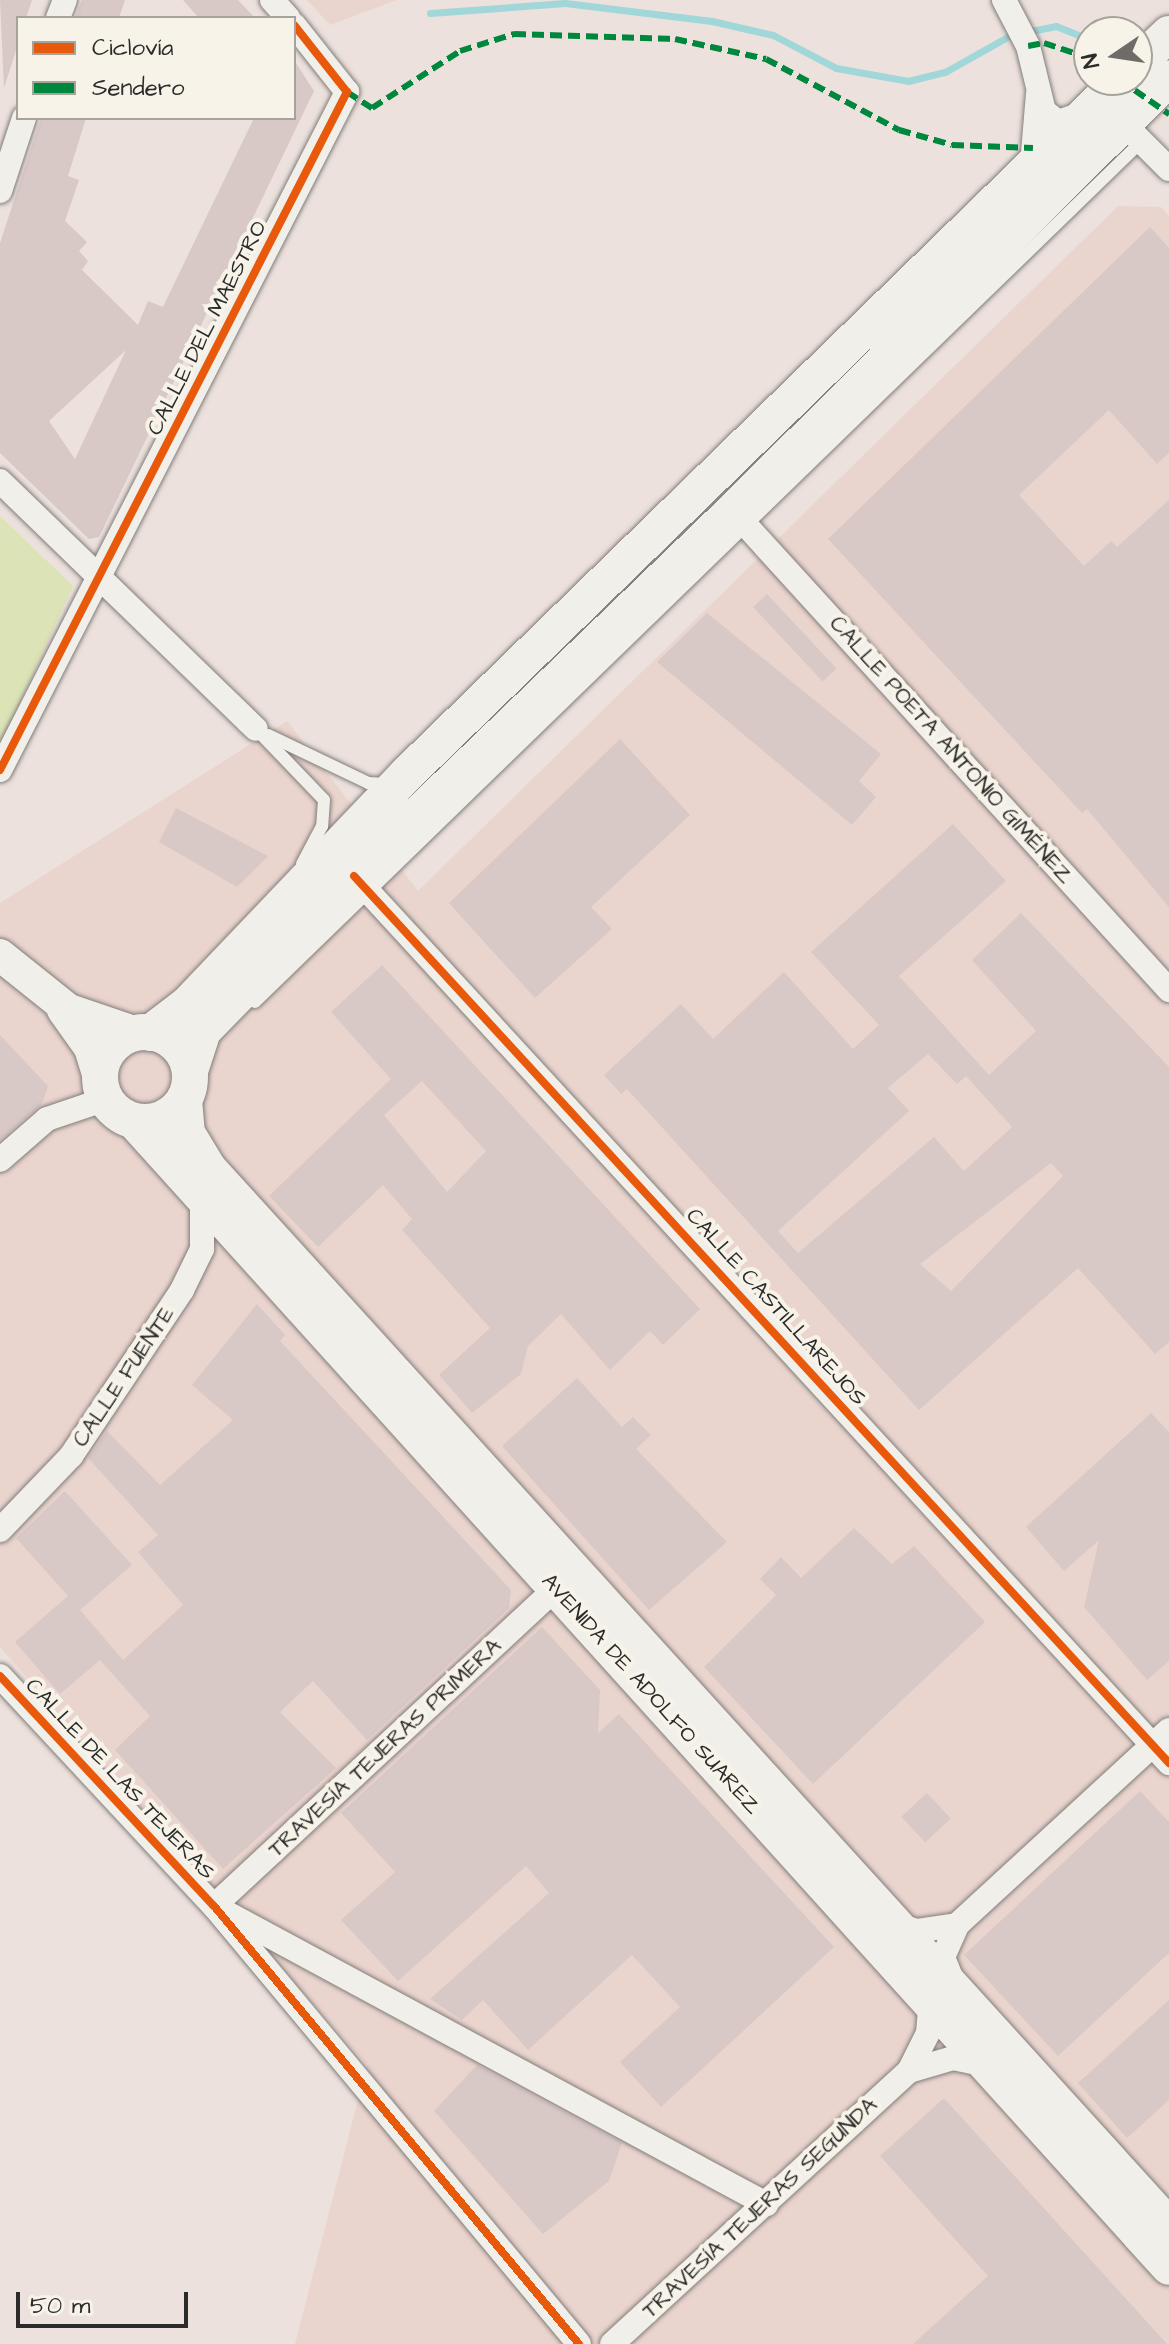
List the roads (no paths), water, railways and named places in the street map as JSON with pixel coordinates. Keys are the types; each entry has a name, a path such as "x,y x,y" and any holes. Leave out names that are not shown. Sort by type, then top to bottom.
{"main road":[{"path":"1153,49 1169,34"},
{"path":"0,955 52,999 83,1036 114,1101 162,1119 187,1086 210,1023 362,885 725,505 1133,132 1169,78"},
{"path":"114,1101 106,1057 188,1004 407,774 565,624 1104,96"},
{"path":"52,999 95,1022 172,1041 187,1086"},
{"name":"AVENIDA DE ADOLFO SUAREZ","path":"187,1086 187,1133 208,1168 896,1924 946,1998 985,2065 1169,2267"},
{"name":"AVENIDA DE ADOLFO SUAREZ","path":"114,1101 555,1589 1169,2226"}],"street":[{"path":"272,0 286,16"},
{"path":"1004,0 1028,46 1038,91 1050,119 1068,121 1090,109"},
{"name":"CALLE DEL MAESTRO","path":"0,770 347,92 296,28"},
{"path":"1032,165 1038,91"},
{"path":"0,191 23,120"},
{"path":"1133,132 1169,169"},
{"path":"0,481 98,580 256,729"},
{"name":"CALLE POETA ANTONIO GIMÉNEZ","path":"725,505 1169,990"},
{"name":"CALLE CASTILLAREJOS","path":"362,885 1150,1747 1169,1763"},
{"path":"0,1160 47,1119 114,1101"},
{"name":"CALLE FUENTE","path":"0,1530 71,1456 182,1290 202,1249 202,1200"},
{"name":"TRAVESÍA TEJERAS PRIMERA","path":"214,1906 555,1589"},
{"name":"CALLE DE LAS TEJERAS","path":"0,1676 214,1906 579,2344"},
{"path":"909,2071 946,1998 943,1957 957,1925 1169,1730"},
{"path":"214,1906 766,2204"},
{"path":"896,1924 916,1931 957,1925"},
{"path":"909,2071 953,2058 985,2065"},
{"name":"TRAVESÍA TEJERAS SEGUNDA","path":"612,2344 909,2071"}],"lane":[{"path":"188,1004 302,896 362,885 351,855 365,835 547,655 565,624 602,603 725,505 889,321 918,277 957,254 1081,135 1133,132 1117,107 1126,93 1169,50"},
{"path":"256,729 368,783 381,785 407,774"},
{"path":"256,729 312,783 327,812 281,903"}],"waterway":[{"path":"430,13 565,3 712,21 773,35 836,68 908,81 945,72 1011,35 1056,26 1073,33"}]}
